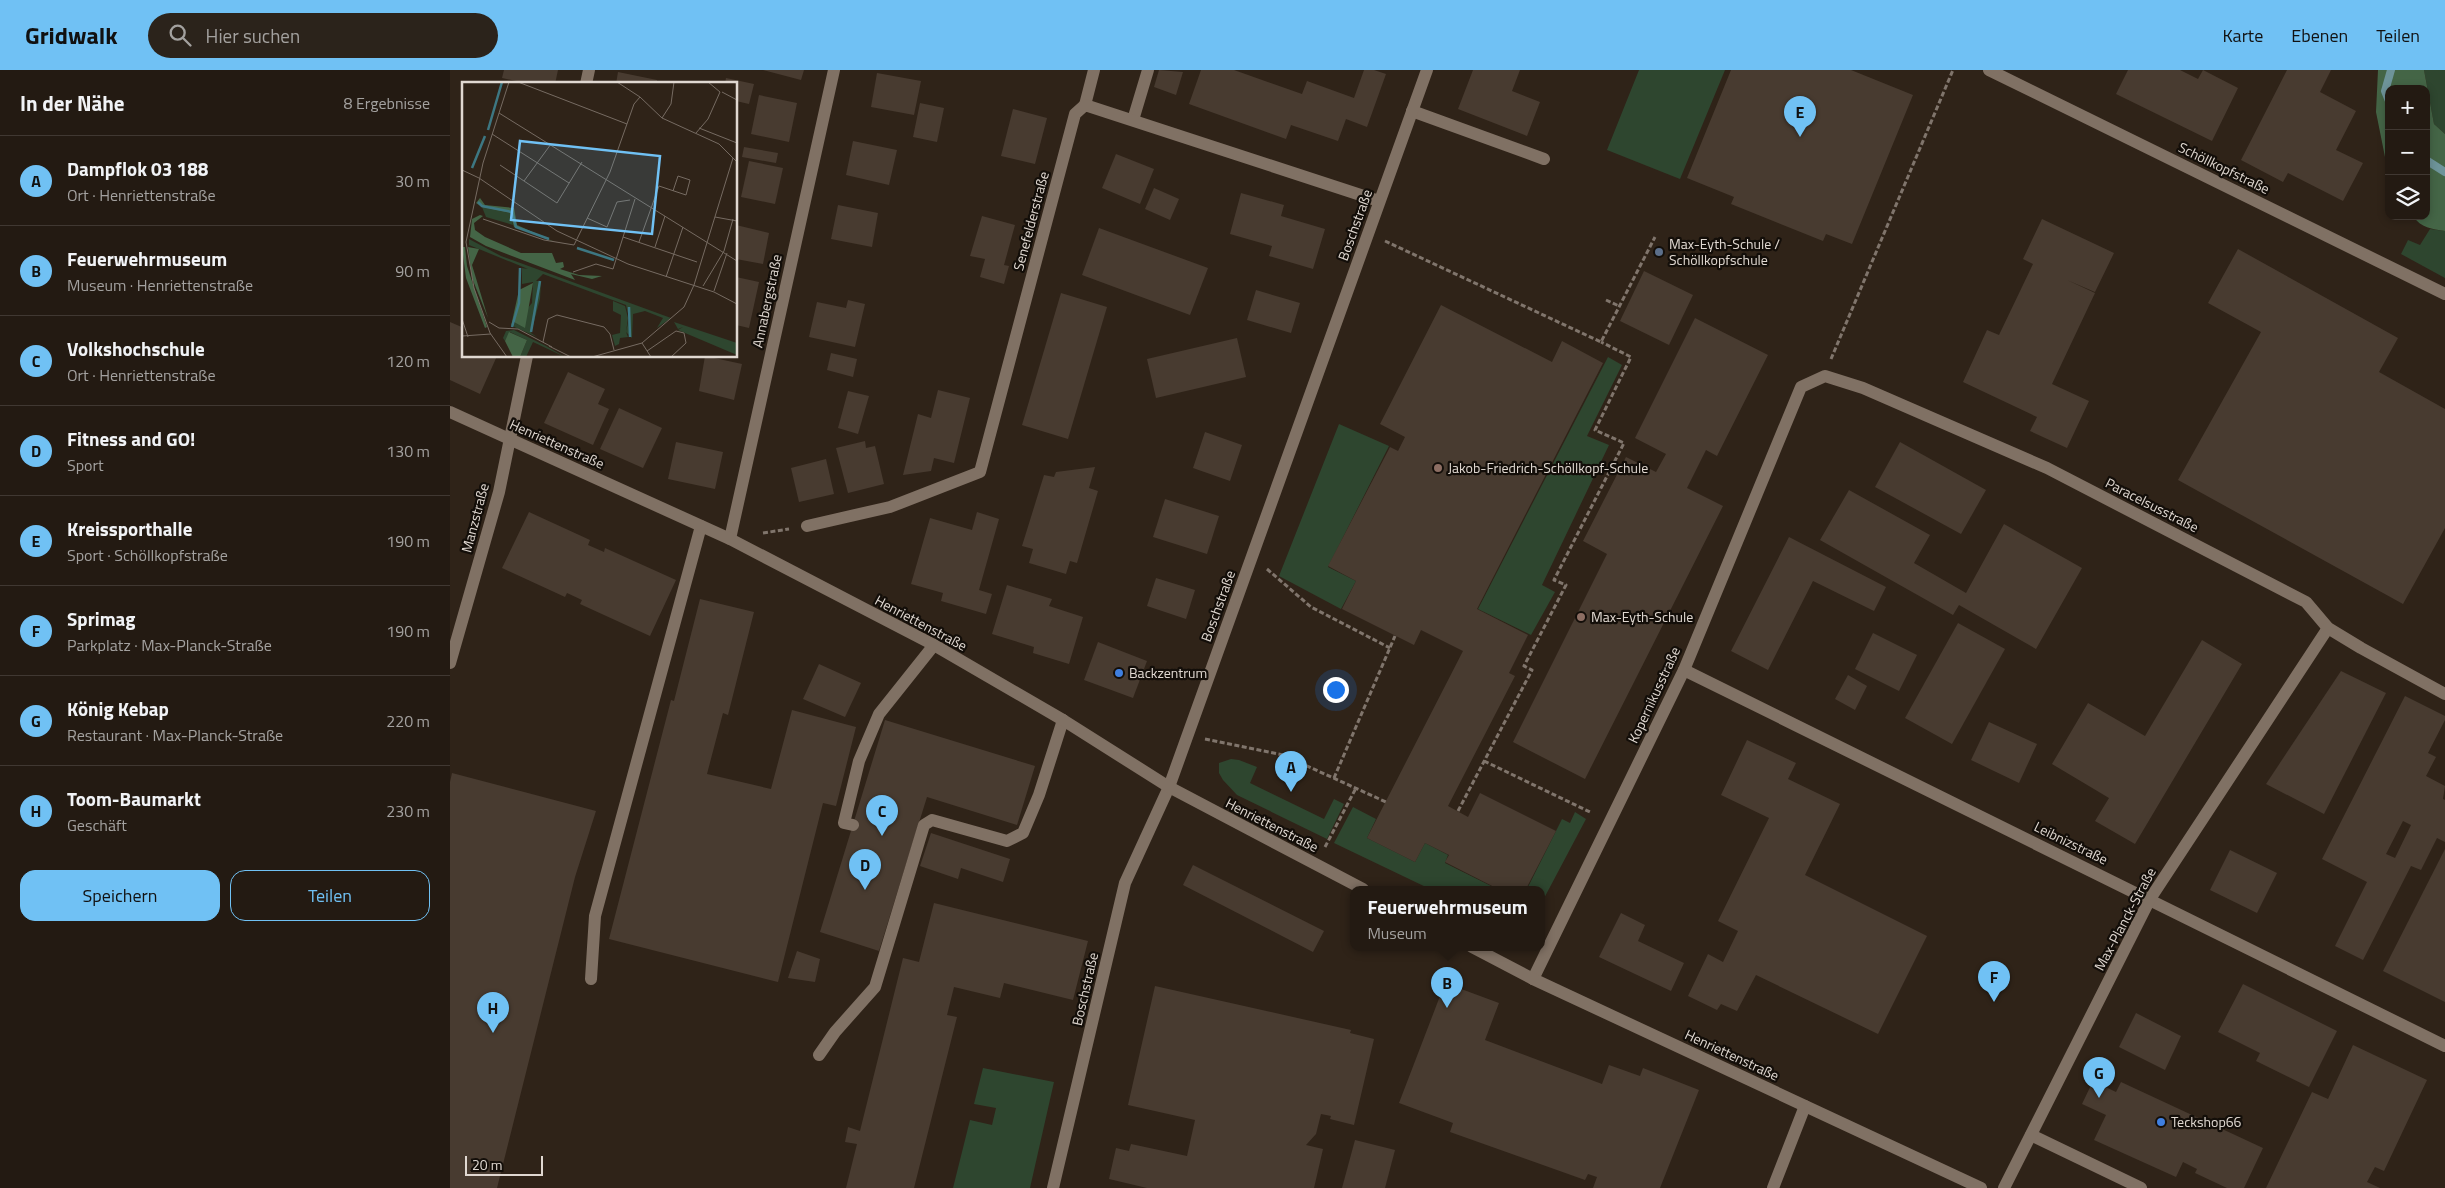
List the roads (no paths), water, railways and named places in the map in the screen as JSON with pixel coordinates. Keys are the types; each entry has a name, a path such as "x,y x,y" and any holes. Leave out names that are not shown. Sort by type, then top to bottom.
{"street":[{"name":"Annabergstraße","path":"730,539 834,70"},
{"path":"1094,70 1085,105 1379,202"},
{"path":"1132,120 1148,70"},
{"name":"Boschstraße","path":"1053,1188 1125,883 1169,787 1427,70"},
{"name":"Schöllkopfstraße","path":"1989,70 2445,294"},
{"name":"Senefelderstraße","path":"807,526 890,507 980,472 1075,114 1085,105"},
{"path":"1412,111 1544,159"},
{"name":"Manzstraße","path":"450,663 499,492 527,358"},
{"name":"Paracelsusstraße","path":"1825,376 1863,388 2047,468 2306,602 2328,628 2445,694"},
{"name":"Kopernikusstraße","path":"1533,979 1684,670 1802,387 1825,376"},
{"name":"Henriettenstraße","path":"450,412 730,539 934,645 1063,720 1169,787 1357,886"},
{"path":"591,979 595,916 701,526"},
{"name":"Max-Planck-Straße","path":"2004,1188 2150,899 2328,628"},
{"path":"853,825 844,823 859,761 879,714 934,645"},
{"name":"Leibnizstraße","path":"1684,670 2445,1046"},
{"path":"819,1055 835,1032 875,987 914,847 924,825 932,820 1007,841 1023,833 1039,795 1063,720"},
{"name":"Henriettenstraße","path":"1480,951 1533,979 1981,1188"},
{"path":"1773,1188 1805,1106"},
{"path":"2031,1135 2141,1188"}],"waterway":[{"path":"2387,85 2391,70"},
{"path":"2430,163 2445,172"}],"place":[{"name":"Kreissporthalle","path":"1800,137"},
{"name":"Max-Eyth-Schule / Schöllkopfschule","path":"1659,252"},
{"name":"Jakob-Friedrich-Schöllkopf-Schule","path":"1438,468"},
{"name":"Max-Eyth-Schule","path":"1581,617"},
{"name":"Backzentrum","path":"1119,673"},
{"name":"Dampflok 03 188","path":"1291,792"},
{"name":"Volkshochschule","path":"882,836"},
{"name":"Fitness and GO!","path":"865,890"},
{"name":"Sprimag","path":"1994,1002"},
{"name":"Feuerwehrmuseum","path":"1447,1008"},
{"name":"Toom-Baumarkt","path":"493,1033"},
{"name":"König Kebap","path":"2099,1098"},
{"name":"Teckshop66","path":"2161,1122"}]}
